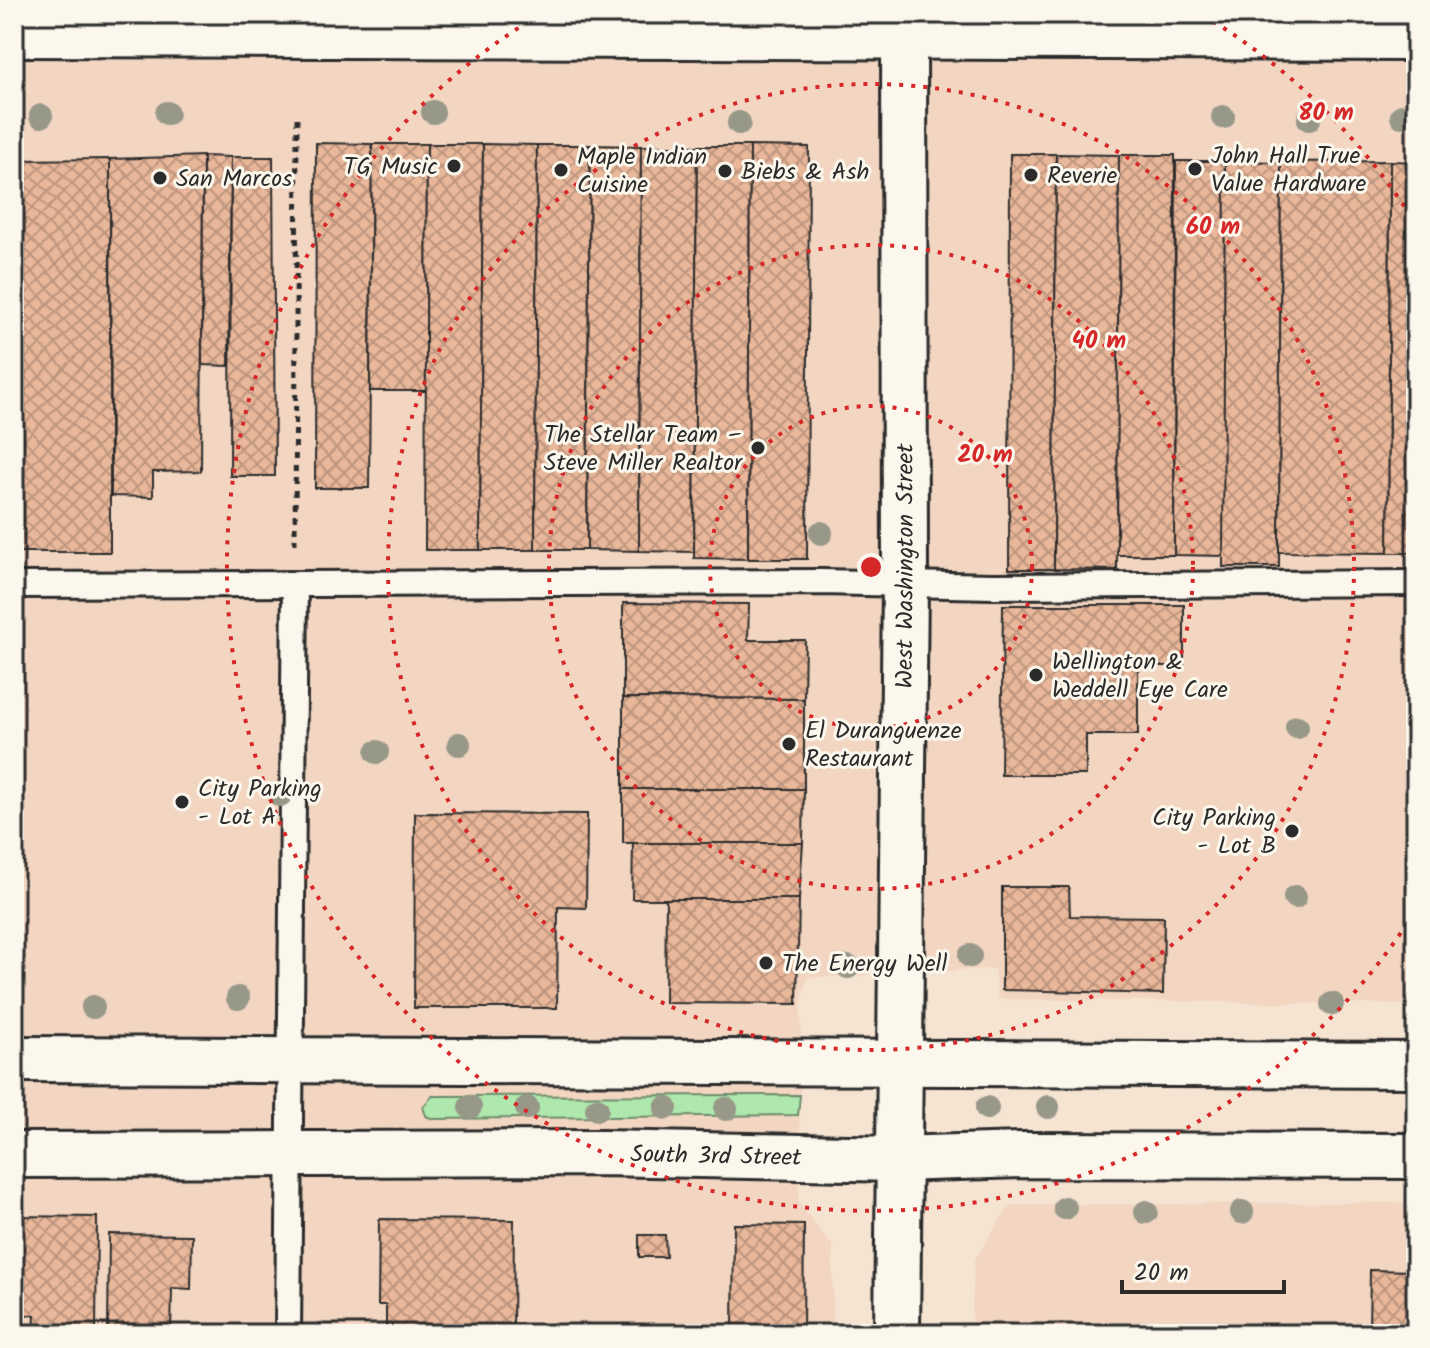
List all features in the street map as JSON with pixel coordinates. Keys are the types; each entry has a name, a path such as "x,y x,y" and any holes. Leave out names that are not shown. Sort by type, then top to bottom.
{"main road":[{"path":"14,34 904,26 1416,38"},
{"name":"West Washington Street","path":"897,1334 905,584 904,26"},
{"path":"14,1059 1416,1065"},
{"name":"South 3rd Street","path":"14,1155 602,1153 897,1159 1021,1155 1416,1156"}],"lane":[{"path":"14,585 1416,583"},
{"path":"288,1334 295,585"}],"path":[{"path":"295,585 297,113"}],"shaded area":[{"path":"14,14 1416,14 1416,1005 998,999 994,969 807,978 801,1006 799,1204 833,1246 833,1334 14,1334"},
{"path":"1416,1202 1416,1334 971,1334 974,1260 1010,1205"}],"green space":[{"path":"800,1095 798,1115 433,1119 426,1116 423,1107 432,1096"}],"building":[{"path":"316,143 372,144 369,488 315,488"},
{"path":"372,144 427,144 426,391 370,391"},
{"path":"427,144 483,144 480,550 425,550"},
{"path":"483,144 537,145 535,550 480,550"},
{"path":"537,145 590,145 587,550 535,550"},
{"path":"590,145 641,146 639,551 587,550"},
{"path":"641,146 697,146 694,552 639,551"},
{"path":"697,146 750,146 748,559 694,558"},
{"path":"750,146 809,147 807,559 748,559"},
{"path":"1010,154 1056,154 1054,569 1009,569"},
{"path":"1056,154 1119,155 1117,570 1054,569"},
{"path":"1119,155 1175,155 1174,555 1117,555"},
{"path":"203,156 231,157 229,366 202,365"},
{"path":"203,156 201,471 153,472 153,497 111,496 110,159"},
{"path":"231,157 273,157 275,476 230,476"},
{"path":"110,159 110,552 14,552 14,160"},
{"path":"1176,161 1225,161 1224,556 1174,555"},
{"path":"1225,161 1281,162 1279,567 1223,567"},
{"path":"1390,161 1416,162 1416,553 1388,553"},
{"path":"1390,161 1388,553 1279,552 1281,162"},
{"path":"623,603 749,604 748,640 805,640 804,699 623,698"},
{"path":"1003,605 1184,605 1184,666 1138,666 1138,735 1086,735 1086,775 1001,775"},
{"path":"623,698 804,699 804,789 623,789"},
{"path":"623,789 804,789 803,843 623,843"},
{"path":"415,813 587,814 586,908 558,907 557,1008 414,1008"},
{"path":"633,843 803,843 799,899 632,899"},
{"path":"1002,887 1069,887 1070,916 1164,917 1163,994 1002,990"},
{"path":"666,899 799,899 797,1004 665,1003"},
{"path":"14,1216 97,1217 96,1334 34,1334 35,1315 14,1315"},
{"path":"379,1219 514,1220 513,1334 386,1334 386,1305 378,1305"},
{"path":"734,1224 804,1225 803,1334 733,1334"},
{"path":"109,1234 192,1235 191,1289 172,1288 171,1334 108,1334"},
{"path":"639,1235 665,1235 666,1257 639,1257"},
{"path":"1370,1270 1416,1271 1416,1334 1369,1334"}],"place":[{"name":"TG Music","path":"454,166"},
{"name":"John Hall True Value Hardware","path":"1195,169"},
{"name":"Maple Indian Cuisine","path":"561,170"},
{"name":"Biebs & Ash","path":"725,171"},
{"name":"Reverie","path":"1031,175"},
{"name":"San Marcos","path":"160,178"},
{"name":"The Stellar Team – Steve Miller Realtor","path":"758,448"},
{"name":"Wellington & Weddell Eye Care","path":"1036,675"},
{"name":"El Duranguenze Restaurant","path":"789,744"},
{"name":"City Parking - Lot A","path":"182,802"},
{"name":"City Parking - Lot B","path":"1292,831"},
{"name":"The Energy Well","path":"766,963"}]}
